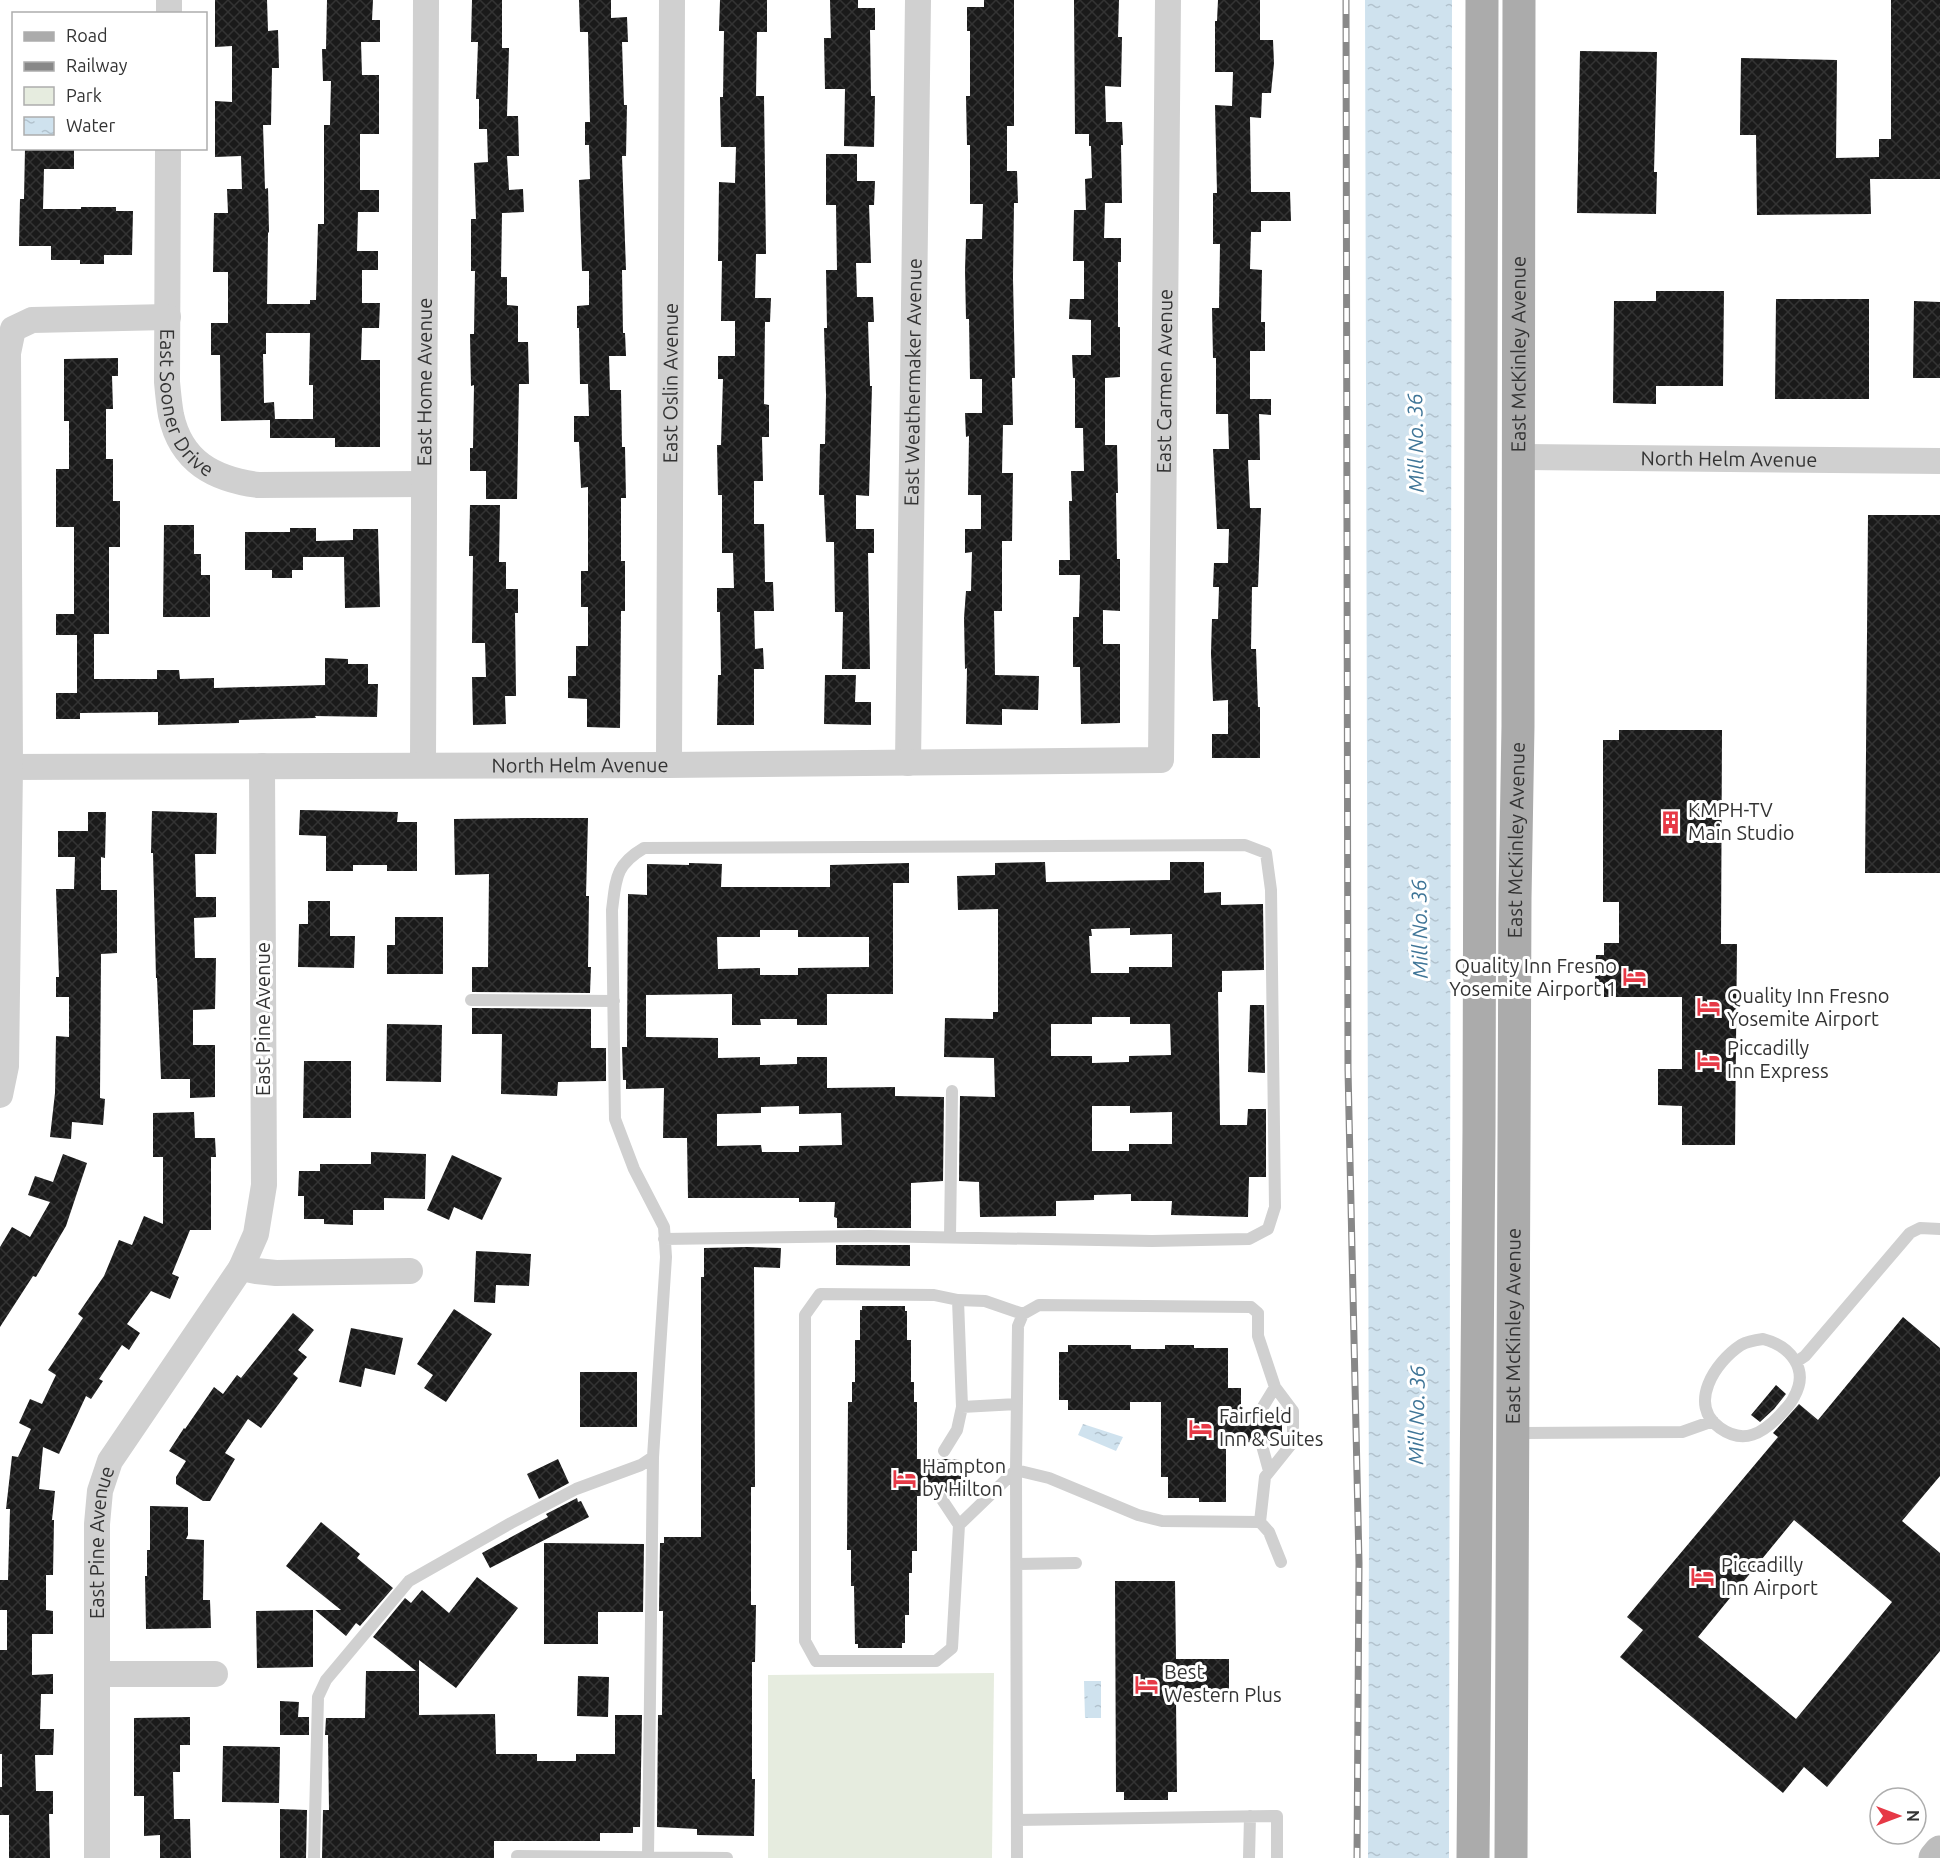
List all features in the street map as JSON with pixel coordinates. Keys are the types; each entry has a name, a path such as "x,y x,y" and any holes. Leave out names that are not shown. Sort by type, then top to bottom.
{"main road":[{"name":"East McKinley Avenue","path":"1473,1858 1479,1131 1482,0"},
{"name":"East McKinley Avenue","path":"1511,1858 1518,726 1519,0"},
{"path":"1482,204 1498,306 1499,440 1509,454 1517,457"},
{"path":"1479,1131 1495,1233 1496,1395 1498,1412 1514,1433"},
{"path":"1935,1858 1940,1852"}],"street":[{"name":"East Home Avenue","path":"423,764 426,0"},
{"name":"East Oslin Avenue","path":"669,765 672,0"},
{"name":"East Weathermaker Avenue","path":"908,763 918,0"},
{"name":"East Carmen Avenue","path":"1161,760 1168,0"},
{"name":"East Sooner Drive","path":"168,150 167,382 171,415 180,442 195,460 215,474 236,482 258,485 424,484"},
{"path":"0,1095 6,1066 5,767 8,353 13,329 32,320 168,317"},
{"name":"North Helm Avenue","path":"1517,457 1940,462"},
{"name":"North Helm Avenue","path":"5,767 669,765 1161,760"},
{"name":"East Pine Avenue","path":"97,1858 97,1524 100,1491 110,1461 241,1268 256,1234 264,1185 262,766"},
{"path":"241,1268 276,1273 410,1271"},
{"path":"97,1674 215,1674"}],"lane":[{"path":"648,1857 653,1457 666,1257 664,1239 664,1227 634,1169 615,1119 612,910 616,876 630,856 644,848 1245,845 1266,853 1271,890 1275,1207 1268,1228 1249,1239 1152,1241 868,1236 664,1239"},
{"path":"471,1000 614,1001"},
{"path":"950,1238 952,1091"},
{"path":"1796,1362 1805,1356 1910,1233 1920,1228 1940,1228"},
{"path":"941,1498 959,1525 952,1648 936,1661 816,1661 805,1641 805,1315 820,1294 934,1295 958,1300 985,1301 1023,1314"},
{"path":"944,1451 957,1430 962,1407 958,1300"},
{"path":"1017,1858 1016,1470 1018,1326 1023,1314 1039,1305 1251,1307 1258,1313 1258,1336 1275,1387 1293,1411 1293,1442 1265,1477 1260,1522"},
{"path":"1752,1341 1774,1342 1784,1347 1796,1362 1800,1375 1795,1396 1770,1426 1760,1433 1737,1436 1726,1432 1713,1421 1705,1404 1705,1392 1709,1381 1742,1345 1752,1341"},
{"path":"1261,1410 1275,1387"},
{"path":"962,1407 1017,1404"},
{"path":"1514,1433 1682,1432 1713,1421"},
{"path":"1261,1442 1269,1471"},
{"path":"314,1858 318,1697 326,1680 371,1626 410,1581 576,1489 640,1465 653,1457"},
{"path":"959,1525 1016,1470"},
{"path":"1016,1470 1049,1478 1138,1515 1162,1521 1260,1522 1269,1532 1281,1562"},
{"path":"1017,1564 1076,1563"},
{"path":"1249,1858 1250,1816"},
{"path":"1017,1820 1277,1816 1276,1858"},
{"path":"517,1856 727,1858"}],"green space":[{"path":"994,1673 992,1858 768,1858 768,1675"}],"water":[{"name":"Mill No. 36","path":"1365,0 1452,0 1449,1858 1368,1858"},
{"path":"1083,1424 1123,1437 1116,1451 1078,1435"},
{"path":"1084,1681 1101,1681 1101,1718 1085,1718"}],"building":[{"path":"215,0 267,0 268,31 278,30 279,68 272,68 271,125 263,125 269,232 267,304 310,304 310,300 316,300 318,224 324,224 324,125 330,125 331,81 323,81 322,49 326,49 327,0 373,0 372,20 380,20 380,42 361,42 362,75 379,75 379,134 360,134 360,190 379,190 379,212 358,212 357,251 378,251 378,270 362,270 362,303 380,303 379,328 362,328 361,360 380,360 380,447 335,447 335,438 270,438 270,420 221,421 220,355 211,355 211,323 228,323 228,272 213,272 214,213 228,213 227,189 242,189 241,156 215,157 215,101 232,102 232,46 215,47","holes":["266,333 310,333 309,385 313,385 313,419 275,419 274,402 264,403 263,354 266,354"]},
{"path":"472,0 502,0 502,48 509,48 507,116 518,116 519,156 507,156 509,190 523,189 524,212 502,213 501,277 507,277 507,305 518,306 518,342 528,342 529,384 519,384 517,499 486,499 486,471 470,471 470,448 473,448 474,385 471,386 470,334 474,334 475,271 471,271 471,219 476,219 474,163 488,162 487,129 479,129 479,99 476,99 478,42 471,42"},
{"path":"579,0 611,0 611,18 627,17 628,42 622,42 624,105 627,105 626,156 622,156 626,270 622,270 623,333 625,333 626,356 609,356 610,390 621,390 622,447 625,447 626,498 621,498 621,561 625,561 625,611 621,611 620,728 587,727 587,699 568,698 568,676 576,676 576,646 588,646 588,607 581,607 581,571 588,571 588,487 581,488 579,442 574,442 574,416 589,416 588,384 580,384 579,328 577,328 577,306 589,305 589,271 582,271 579,180 590,179 589,145 585,145 585,122 590,122 588,32 580,32"},
{"path":"720,0 767,0 767,32 757,32 756,96 764,96 766,254 756,254 755,298 771,298 770,322 765,322 764,404 769,405 769,437 762,437 763,481 754,481 754,524 764,524 765,582 773,582 774,611 754,611 755,649 763,648 764,669 754,669 754,725 717,725 718,675 721,675 720,612 717,612 717,588 734,588 733,553 722,553 722,495 718,495 717,445 721,445 723,379 718,379 718,356 735,356 735,321 721,321 722,261 718,261 719,182 735,183 736,147 721,147 720,97 723,97 724,31 719,31"},
{"path":"830,0 858,0 858,8 875,8 875,30 870,30 871,96 875,96 874,147 844,146 845,89 825,89 824,38 831,38"},
{"path":"984,0 1014,0 1014,126 1007,126 1007,171 1017,171 1018,203 1014,203 1013,425 1003,425 1002,473 1013,473 1012,541 1002,541 1002,611 994,611 995,675 1039,676 1038,710 1002,709 1002,725 966,724 967,668 965,669 964,618 966,591 971,591 972,552 965,553 965,529 981,529 981,495 968,495 969,436 966,437 965,413 982,413 982,379 970,379 969,319 966,319 966,239 982,239 983,204 970,204 970,145 967,145 966,96 970,96 970,31 967,31 967,7 984,7"},
{"path":"1074,0 1119,0 1118,37 1122,37 1121,87 1105,86 1106,122 1122,122 1122,203 1105,203 1104,238 1121,238 1121,262 1118,262 1120,377 1105,378 1105,445 1117,445 1117,559 1120,559 1120,611 1103,610 1103,644 1120,644 1120,723 1081,724 1080,667 1073,667 1073,617 1079,617 1080,575 1059,575 1059,560 1070,560 1071,471 1084,471 1083,428 1075,428 1075,378 1073,378 1072,355 1091,355 1091,320 1069,319 1070,299 1084,299 1084,261 1073,261 1074,210 1086,210 1085,179 1092,178 1089,134 1075,134"},
{"path":"1218,0 1260,0 1260,40 1273,40 1274,63 1271,93 1262,93 1261,118 1250,117 1251,192 1290,192 1291,221 1261,221 1261,232 1251,232 1250,269 1262,270 1261,322 1265,322 1265,351 1250,351 1250,399 1271,399 1271,415 1259,414 1260,460 1248,460 1250,508 1261,508 1258,587 1252,587 1251,649 1256,649 1258,707 1260,707 1260,758 1212,758 1212,734 1228,734 1228,700 1213,701 1211,653 1212,619 1218,619 1219,587 1213,587 1214,563 1228,563 1229,529 1217,529 1213,449 1229,449 1228,414 1216,414 1216,358 1213,358 1212,308 1219,308 1220,244 1213,244 1213,193 1217,193 1215,105 1232,106 1233,72 1215,72 1215,21 1217,21"},
{"path":"1891,0 1940,0 1940,179 1870,179 1871,214 1757,215 1756,135 1740,135 1741,58 1837,60 1836,158 1879,157 1879,139 1891,139"},
{"path":"1580,51 1657,52 1654,172 1657,172 1656,214 1577,213"},
{"path":"25,150 74,150 74,169 44,169 43,209 116,207 116,211 133,211 132,255 104,255 104,264 80,264 80,260 51,260 51,246 19,246 20,199 24,199"},
{"path":"826,154 857,154 857,181 875,181 874,205 869,205 871,263 856,263 857,297 873,297 874,322 868,322 870,386 872,386 869,496 856,495 856,529 874,529 874,553 868,553 870,669 842,669 843,612 835,612 834,542 826,542 824,495 819,495 820,444 825,444 826,270 837,270 836,205 826,205"},
{"path":"1656,291 1724,291 1723,386 1656,386 1656,404 1613,403 1614,301 1656,301"},
{"path":"1776,299 1869,299 1869,399 1775,399"},
{"path":"1914,301 1940,302 1940,378 1913,378"},
{"path":"118,358 118,376 112,376 113,409 106,409 106,459 113,459 113,501 120,501 120,547 109,547 109,634 94,634 94,679 157,679 157,670 179,670 180,679 214,678 214,688 325,685 325,658 348,659 348,664 368,664 368,684 378,684 377,717 315,716 316,718 239,720 239,723 158,725 158,712 80,713 80,719 56,719 56,693 77,693 77,635 56,635 56,614 74,614 74,527 56,527 56,469 69,469 69,421 64,421 64,359"},
{"path":"470,505 500,505 499,562 506,562 506,589 518,589 518,613 515,613 516,696 505,696 506,724 473,725 472,677 486,677 485,643 472,643 473,556 469,556"},
{"path":"1868,515 1940,515 1940,873 1865,873"},
{"path":"164,525 194,525 194,554 201,554 201,575 210,575 210,617 163,617"},
{"path":"290,528 316,528 316,541 353,540 353,529 378,529 380,607 345,608 344,557 303,557 303,570 292,570 292,578 272,578 272,570 245,570 245,532 290,532"},
{"path":"825,675 856,675 855,702 871,702 871,725 824,724"},
{"path":"1619,730 1722,730 1721,944 1737,944 1735,1145 1682,1145 1682,1106 1658,1105 1658,1069 1682,1069 1682,997 1604,997 1604,984 1595,985 1596,955 1604,955 1604,943 1619,943 1619,902 1603,902 1603,740 1619,740"},
{"path":"300,810 398,812 397,822 417,822 417,871 387,871 387,865 353,865 353,871 326,871 326,836 299,835"},
{"path":"152,811 217,813 216,854 195,854 196,897 216,897 216,917 194,918 195,958 216,958 215,1009 193,1010 193,1045 215,1045 215,1097 190,1098 190,1079 161,1079 153,853 151,853"},
{"path":"88,812 106,812 105,858 101,857 101,890 117,890 117,953 101,954 100,1098 105,1099 103,1125 72,1122 71,1139 50,1137 55,1093 56,1036 69,1037 69,997 56,997 56,977 59,977 56,889 74,889 75,857 58,857 58,831 88,831"},
{"path":"588,818 586,896 589,896 590,993 472,992 472,967 488,967 489,874 455,875 454,819"},
{"path":"1045,862 1046,882 1170,880 1170,862 1204,862 1204,893 1221,892 1221,905 1263,904 1264,970 1222,971 1222,992 1218,992 1220,1125 1247,1125 1248,1109 1266,1109 1266,1177 1249,1177 1248,1217 1171,1215 1172,1201 1131,1201 1131,1194 1094,1195 1094,1200 1056,1201 1056,1216 980,1217 979,1182 959,1181 960,1096 995,1097 994,1058 944,1057 945,1018 993,1019 993,1012 998,1012 998,909 958,910 957,876 995,875 995,863","holes":["1130,928 1130,935 1172,934 1172,967 1129,967 1129,973 1091,973 1089,936 1092,936 1091,929","1092,1017 1130,1017 1130,1024 1170,1024 1171,1055 1129,1056 1129,1062 1092,1063 1092,1056 1051,1056 1051,1024 1092,1024","1092,1106 1130,1106 1130,1113 1172,1112 1172,1144 1129,1144 1129,1151 1092,1151"]},
{"path":"689,863 722,864 721,887 830,887 830,865 909,863 909,883 893,883 893,994 827,994 827,1025 797,1025 797,1019 760,1019 761,1025 732,1025 732,994 646,995 646,1037 718,1038 718,1058 760,1057 760,1065 797,1064 797,1057 827,1057 827,1088 895,1087 895,1096 944,1097 943,1181 911,1183 911,1228 837,1228 837,1218 834,1217 835,1202 799,1202 799,1198 688,1198 687,1138 663,1138 664,1088 626,1089 626,1080 623,1080 622,1047 627,1047 628,894 647,895 647,864 689,865","holes":["760,930 798,930 798,937 869,937 869,967 798,968 798,975 760,975 760,968 718,969 717,937 760,937","799,1106 799,1114 841,1113 842,1145 799,1146 799,1152 762,1152 761,1145 717,1146 717,1114 761,1113 761,1107"]},
{"path":"308,901 330,901 330,936 355,936 354,968 298,967 299,924 308,924"},
{"path":"395,917 443,917 443,974 387,974 387,945 395,945"},
{"path":"1250,1005 1264,1005 1265,1073 1248,1072"},
{"path":"472,1008 591,1009 591,1048 606,1048 606,1081 558,1082 557,1096 501,1094 502,1034 472,1034"},
{"path":"387,1024 442,1025 441,1082 386,1081"},
{"path":"304,1061 351,1061 351,1118 303,1118"},
{"path":"194,1112 195,1138 215,1138 216,1157 211,1157 211,1230 190,1230 172,1274 179,1277 170,1299 151,1291 127,1324 140,1333 129,1350 122,1345 99,1379 103,1381 91,1399 86,1396 59,1454 43,1447 39,1489 55,1491 52,1520 54,1520 53,1575 46,1575 46,1610 53,1611 53,1634 32,1634 32,1675 53,1674 53,1694 41,1694 40,1729 54,1729 53,1755 35,1755 36,1791 53,1791 53,1814 49,1814 50,1858 9,1858 9,1815 0,1815 2,1754 0,1754 0,1650 7,1650 7,1610 0,1610 0,1580 8,1580 10,1509 6,1509 12,1456 18,1457 31,1429 19,1423 30,1399 42,1404 56,1375 48,1370 83,1318 78,1314 104,1276 119,1240 132,1245 144,1216 163,1224 163,1157 153,1157 153,1113"},
{"path":"371,1152 426,1154 425,1199 384,1198 384,1210 353,1210 353,1225 324,1224 324,1219 304,1219 304,1196 298,1196 299,1171 320,1171 320,1164 371,1164"},
{"path":"63,1154 87,1163 66,1226 36,1277 33,1276 0,1327 0,1247 12,1227 30,1237 50,1202 28,1195 35,1176 53,1182"},
{"path":"452,1155 502,1178 482,1220 454,1207 449,1220 427,1210"},
{"path":"836,1245 910,1245 910,1266 836,1265"},
{"path":"704,1248 781,1248 780,1268 754,1267 755,1487 751,1487 751,1605 756,1605 755,1662 752,1662 754,1836 697,1835 697,1829 657,1827 658,1715 662,1715 663,1611 659,1611 660,1543 664,1543 664,1537 701,1537 701,1277 704,1277"},
{"path":"476,1251 531,1254 529,1286 496,1285 495,1303 474,1302"},
{"name":"Hampton by Hilton","path":"862,1306 905,1306 907,1340 911,1340 911,1382 914,1382 914,1402 917,1402 917,1459 959,1459 959,1464 961,1464 961,1491 958,1491 958,1496 950,1496 941,1490 933,1496 917,1496 917,1551 912,1551 912,1573 909,1573 909,1615 905,1615 905,1643 902,1643 902,1648 858,1648 858,1644 855,1644 851,1550 847,1550 848,1402 852,1402 852,1382 855,1382 855,1340 860,1340"},
{"path":"454,1309 492,1334 446,1402 424,1388 433,1375 417,1364"},
{"path":"293,1313 314,1330 298,1350 307,1357 293,1374 298,1378 261,1428 248,1419 225,1453 235,1459 210,1501 203,1501 176,1484 176,1477 186,1461 169,1451 214,1387 223,1394 237,1375 241,1378"},
{"name":"Piccadilly Inn Airport","path":"1903,1317 1940,1348 1940,1476 1902,1521 1940,1553 1940,1651 1827,1787 1804,1767 1783,1793 1620,1657 1643,1630 1627,1617 1778,1437 1773,1433 1799,1404 1818,1420","holes":["1794,1520 1892,1602 1796,1719 1698,1637"]},
{"path":"351,1328 403,1338 395,1375 365,1368 361,1387 339,1382"},
{"name":"Fairfield Inn & Suites","path":"1068,1345 1131,1345 1131,1349 1165,1349 1165,1345 1228,1348 1228,1388 1241,1388 1241,1410 1253,1410 1257,1417 1264,1417 1270,1410 1282,1410 1282,1442 1270,1442 1266,1436 1259,1434 1253,1442 1226,1443 1226,1502 1199,1502 1199,1498 1168,1498 1168,1477 1161,1477 1161,1402 1130,1402 1130,1410 1068,1410 1068,1400 1059,1400 1059,1352 1068,1352"},
{"path":"580,1372 637,1372 637,1427 580,1427"},
{"path":"1776,1385 1786,1394 1760,1422 1751,1415"},
{"path":"558,1459 569,1483 539,1499 527,1474"},
{"path":"577,1498 589,1517 490,1568 482,1553 548,1517 546,1514"},
{"path":"150,1506 188,1507 186,1539 204,1540 203,1600 210,1600 211,1628 146,1629 145,1576 147,1576 147,1550 150,1550"},
{"path":"321,1522 360,1554 357,1558 393,1588 360,1626 356,1623 346,1636 315,1610 341,1610 286,1566"},
{"path":"544,1543 644,1544 643,1612 598,1612 598,1644 544,1644"},
{"path":"477,1577 518,1608 456,1688 419,1660 419,1715 495,1714 496,1754 537,1754 537,1761 576,1761 576,1754 615,1754 615,1715 642,1715 640,1827 633,1827 633,1833 600,1833 600,1841 494,1841 494,1858 322,1858 323,1810 329,1810 326,1718 365,1718 366,1671 416,1671 373,1637 405,1598 411,1603 422,1590 449,1613"},
{"name":"Best Western Plus","path":"1115,1581 1175,1581 1176,1659 1229,1659 1229,1701 1176,1701 1177,1792 1168,1792 1168,1800 1124,1800 1124,1792 1116,1792"},
{"path":"313,1610 313,1667 257,1668 256,1611"},
{"path":"578,1676 609,1677 608,1717 577,1716"},
{"path":"280,1701 299,1702 298,1717 309,1717 309,1735 280,1735"},
{"path":"190,1717 190,1745 180,1745 180,1772 173,1772 174,1819 190,1819 191,1858 160,1858 160,1835 144,1836 144,1796 134,1796 134,1718"},
{"path":"223,1746 280,1747 279,1803 222,1802"},
{"path":"280,1809 307,1810 306,1858 280,1858"}],"railway":[{"path":"1346,0 1348,1070 1359,1563 1357,1858"}],"place":[{"name":"KMPH-TV Main Studio","path":"1670,822"},
{"name":"Quality Inn Fresno Yosemite Airport 1","path":"1635,977"},
{"name":"Quality Inn Fresno Yosemite Airport","path":"1709,1007"},
{"name":"Piccadilly Inn Express","path":"1709,1060"},
{"name":"Fairfield Inn & Suites","path":"1201,1428"},
{"name":"Hampton by Hilton","path":"904,1478"},
{"name":"Piccadilly Inn Airport","path":"1703,1577"},
{"name":"Best Western Plus","path":"1146,1684"}]}
